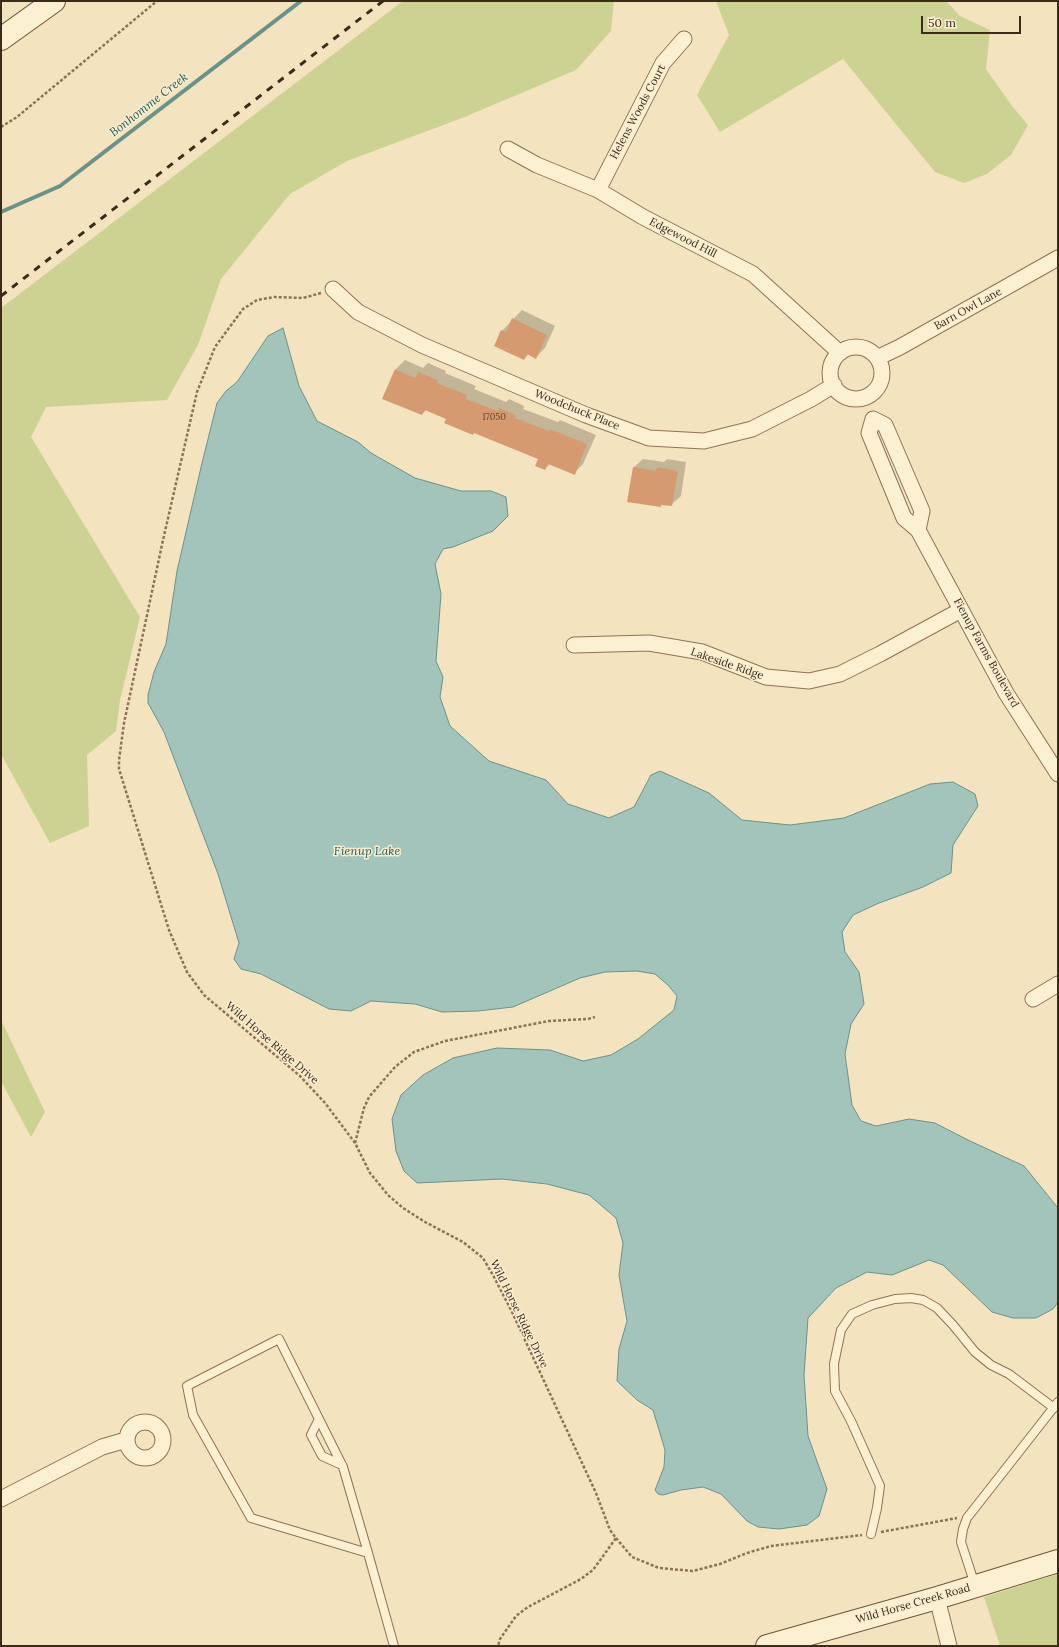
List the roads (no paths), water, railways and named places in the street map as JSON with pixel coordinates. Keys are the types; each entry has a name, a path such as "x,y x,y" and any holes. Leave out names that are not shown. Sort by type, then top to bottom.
{"main road":[{"path":"1,39 54,1"},
{"name":"Wild Horse Creek Road","path":"767,1646 937,1598 1058,1561"}],"street":[{"name":"Helens Woods Court","path":"598,190 663,63 684,39"},
{"name":"Edgewood Hill","path":"508,149 537,165 598,190 643,217 753,274 840,353"},
{"name":"Barn Owl Lane","path":"877,358 1058,258"},
{"name":"Woodchuck Place","path":"333,289 358,312 422,345 586,414 649,438 704,441 752,429 811,399 834,385"},
{"path":"855,347 864,348 877,358 881,364 881,381 871,394 864,398 855,399 846,397 839,392 831,377 831,368 834,360 840,353 855,347"},
{"name":"Fienup Farms Boulevard","path":"864,398 874,419 885,425 922,511 918,530 1006,693 1058,774"},
{"name":"Lakeside Ridge","path":"574,645 649,643 702,652 766,677 809,681 840,674 961,610"},
{"path":"1033,999 1058,984"},
{"path":"1,1499 102,1446 126,1440"},
{"path":"937,1598 949,1646"}],"lane":[{"path":"871,1534 880,1486 851,1421 835,1391 834,1364 841,1330 852,1314 872,1304 895,1299 910,1298 923,1300 938,1308 954,1325 975,1352 991,1365 1009,1374 1056,1405 967,1518 963,1529 961,1542 975,1586"},
{"path":"368,1553 251,1518 193,1415 187,1386 279,1339 342,1465 368,1553 394,1646"},
{"path":"319,1419 311,1435 322,1456 342,1465"}],"water":[{"name":"Fienup Lake","path":"283,328 299,386 317,421 358,442 371,453 415,478 461,491 491,491 506,497 508,516 493,531 453,547 443,549 435,564 441,594 436,661 443,677 440,697 450,726 489,761 546,780 568,804 609,818 634,807 651,775 660,771 709,793 742,820 790,825 844,818 930,784 953,782 975,794 978,806 953,845 951,873 923,887 879,903 853,915 842,932 845,952 859,972 864,1004 851,1024 845,1054 852,1105 861,1121 876,1126 909,1119 935,1123 1024,1166 1058,1208 1058,1302 1053,1309 1036,1318 1013,1318 992,1312 943,1265 929,1260 892,1275 867,1272 836,1288 808,1318 804,1375 808,1436 827,1489 819,1516 807,1525 779,1529 758,1527 747,1521 721,1494 703,1487 681,1490 663,1495 658,1494 655,1490 664,1467 665,1450 653,1410 637,1400 617,1381 619,1349 627,1321 619,1275 623,1243 616,1218 589,1195 547,1184 502,1179 417,1183 404,1171 396,1151 392,1119 401,1095 423,1075 453,1058 497,1048 550,1050 583,1061 611,1055 638,1039 674,1010 677,996 668,985 655,974 637,971 605,972 580,978 513,1007 478,1011 442,1012 415,1004 371,1001 351,1011 329,1009 261,974 241,969 234,959 239,943 218,874 164,732 148,703 148,695 154,672 166,644 177,571 217,403 226,391 237,382 268,336"}],"waterway":[{"name":"Bonhomme Creek","path":"1,212 60,186 301,1"}],"railway":[{"path":"1,296 383,1"}]}
